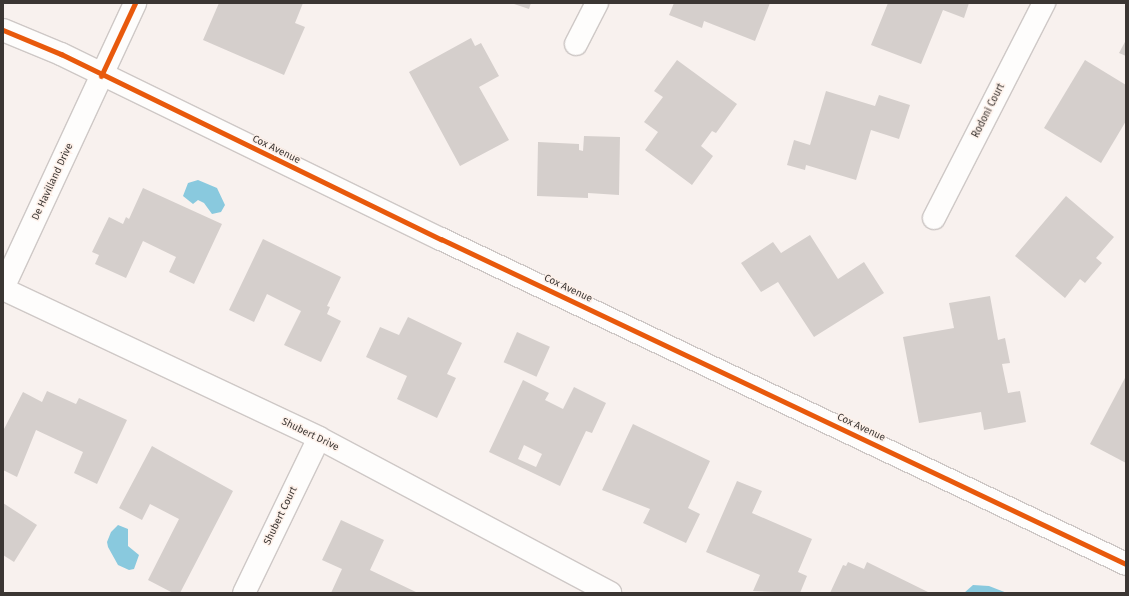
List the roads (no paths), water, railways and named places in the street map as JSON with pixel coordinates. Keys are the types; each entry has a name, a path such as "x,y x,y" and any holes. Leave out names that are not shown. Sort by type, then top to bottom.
{"street":[{"name":"De Havilland Drive","path":"3,288 135,3"},
{"path":"576,44 597,3"},
{"name":"Rodoni Court","path":"934,218 1044,3"},
{"name":"Cox Avenue","path":"3,30 61,54 101,76 1126,564"},
{"name":"Shubert Drive","path":"3,288 319,438 610,593"},
{"name":"Shubert Court","path":"244,593 319,438"}],"water":[{"path":"198,180 217,188 225,205 221,212 212,214 204,203 198,200 193,204 183,196 188,183"},
{"path":"118,525 128,529 128,546 139,555 134,569 129,570 118,565 108,547 107,542 111,532"},
{"path":"973,585 989,586 1007,593 964,593"}]}
